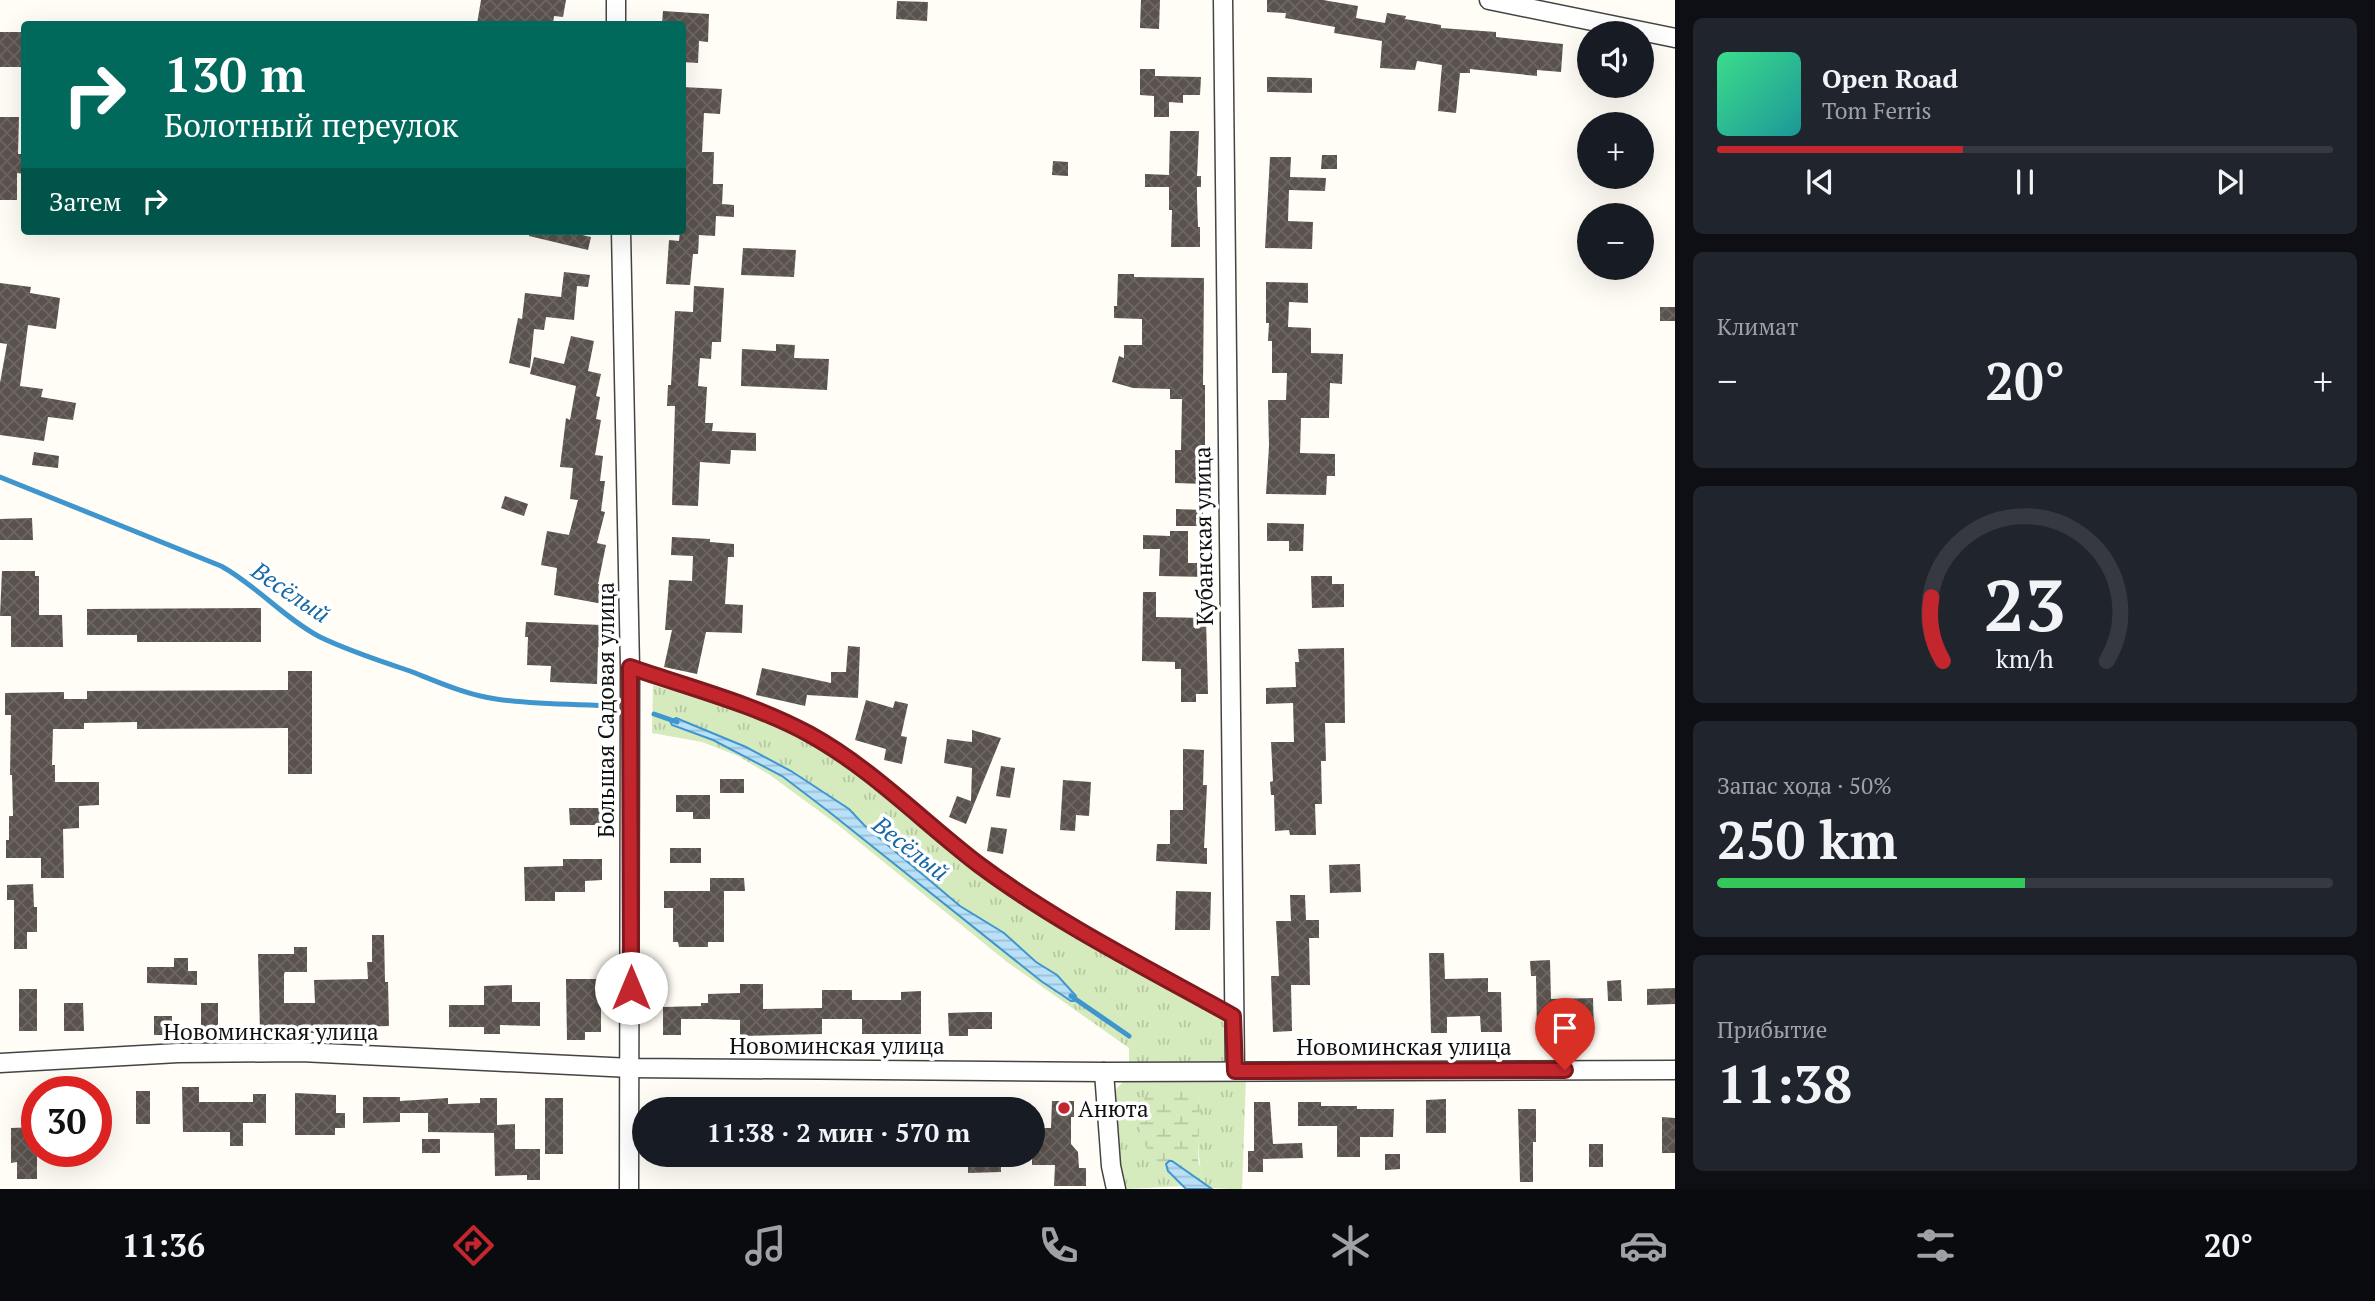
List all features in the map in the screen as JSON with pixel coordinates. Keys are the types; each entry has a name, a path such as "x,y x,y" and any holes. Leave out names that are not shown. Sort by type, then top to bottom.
{"street":[{"path":"616,0 616,21"},
{"name":"Кубанская улица","path":"1223,0 1235,1071"},
{"path":"1489,0 1675,38"},
{"name":"Большая Садовая улица","path":"621,235 630,667 629,1189"},
{"name":"Новоминская улица","path":"0,1063 178,1053 301,1052 631,1068 1104,1072 1675,1070"},
{"path":"1104,1072 1111,1166 1116,1189"}],"lane":[{"path":"630,667 782,720 824,743 979,864 1047,910 1233,1016"}],"green space":[{"path":"653,685 750,715 800,735 825,750 966,861 1033,907 1228,1019 1228,1063 1129,1064 1129,1048 1007,962 838,825 770,775 738,756 702,742 652,733"},
{"path":"1128,1077 1246,1077 1242,1189 1209,1187 1204,1181 1198,1144 1200,1095 1142,1135 1162,1172 1182,1186 1127,1189 1116,1155 1113,1092"},
{"path":"1195,1088 1200,1095 1198,1160 1205,1184 1172,1161 1168,1171 1182,1186 1160,1169 1148,1151 1141,1133 1141,1113 1145,1096 1154,1092"}],"water":[{"path":"676,718 746,747 791,771 849,809 864,825 960,906 1004,933 1036,962 1057,975 1076,996 1074,1001 1041,981 782,776 713,740 672,725 670,721"},
{"path":"1169,1161 1212,1189 1186,1189 1168,1171 1166,1164"}],"building":[{"path":"481,0 566,0 563,17 554,16 553,21 478,21"},
{"path":"1141,0 1160,0 1159,29 1140,28"},
{"path":"1267,0 1323,0 1358,6 1356,18 1385,23 1387,13 1441,25 1441,28 1496,32 1496,37 1563,44 1561,72 1537,70 1537,76 1470,69 1470,73 1460,73 1456,113 1438,111 1442,65 1417,61 1415,70 1380,68 1382,41 1334,33 1335,27 1285,18 1286,13 1267,12"},
{"path":"897,1 928,2 927,21 896,19"},
{"path":"663,11 709,14 708,42 699,41 698,63 686,62 686,21 662,21"},
{"path":"0,32 21,32 21,67 0,67"},
{"path":"1140,69 1155,69 1155,76 1201,77 1200,95 1183,95 1183,103 1169,102 1169,117 1154,117 1154,96 1140,95"},
{"path":"1267,77 1312,78 1312,93 1267,92"},
{"path":"686,87 722,89 720,114 704,113 702,152 714,152 713,184 723,184 722,204 734,205 734,217 716,216 715,236 699,235 698,254 693,254 690,285 666,284 669,240 679,241 680,235 686,235"},
{"path":"0,117 19,117 18,154 21,154 21,174 17,173 17,200 0,200"},
{"path":"1170,131 1199,131 1197,176 1201,176 1201,187 1197,187 1197,198 1200,247 1171,247 1172,210 1169,210 1169,187 1145,187 1145,174 1169,175"},
{"path":"1322,155 1337,155 1337,169 1321,169"},
{"path":"1270,157 1291,157 1290,177 1326,178 1325,191 1289,190 1288,221 1313,222 1312,249 1265,248"},
{"path":"1053,161 1068,162 1068,176 1052,175"},
{"path":"582,235 591,237 588,250 529,236"},
{"path":"743,248 796,250 794,277 741,275"},
{"path":"564,272 590,275 588,287 577,286 574,320 546,317 544,330 534,329 530,368 509,363 518,318 522,319 525,293 561,297"},
{"path":"1118,274 1134,274 1134,277 1204,278 1205,484 1175,483 1175,450 1181,450 1182,399 1170,399 1170,389 1133,388 1112,382 1119,356 1124,358 1124,345 1142,345 1142,319 1114,318"},
{"path":"1266,282 1308,283 1308,303 1289,302 1288,327 1311,328 1311,353 1343,354 1342,384 1330,383 1329,418 1301,418 1300,453 1335,454 1335,476 1327,476 1326,495 1266,494 1268,400 1286,400 1287,373 1272,373 1272,341 1268,341 1269,323 1266,323"},
{"path":"0,283 31,287 30,293 60,298 56,329 28,325 20,386 43,389 41,397 76,403 73,420 48,417 44,441 0,435 0,383 7,344 0,343"},
{"path":"694,286 724,288 721,342 712,342 711,359 700,358 698,386 707,387 705,423 713,423 712,431 756,433 756,451 731,450 730,464 700,462 698,506 672,505 675,406 667,406 668,385 671,385 675,311 693,312"},
{"path":"1660,307 1675,307 1675,321 1660,321"},
{"path":"571,336 594,341 588,371 601,374 596,396 600,397 596,419 601,420 595,455 603,456 600,481 605,481 601,511 605,512 597,543 606,545 598,584 606,585 603,604 554,595 557,568 541,565 547,531 569,535 578,500 570,499 573,468 560,467 566,418 570,420 576,386 530,374 534,357 564,364"},
{"path":"776,344 795,345 794,358 829,359 827,390 741,386 742,349 776,351"},
{"path":"34,452 59,456 58,468 32,465"},
{"path":"505,496 528,504 524,516 501,508"},
{"path":"1176,509 1203,510 1203,526 1176,526"},
{"path":"32,518 33,540 0,540 0,519"},
{"path":"1267,523 1304,524 1303,551 1289,551 1289,541 1267,541"},
{"path":"1170,531 1188,531 1188,563 1206,563 1206,577 1159,576 1160,549 1143,549 1143,535 1170,536"},
{"path":"672,537 710,539 710,542 734,544 734,557 728,557 725,604 743,605 742,633 706,632 697,674 664,667 672,630 665,630 669,580 692,581 693,556 671,555"},
{"path":"2,571 35,571 35,576 39,576 39,615 62,615 63,647 11,647 11,616 0,616"},
{"path":"1311,576 1332,576 1332,584 1344,584 1344,607 1312,608"},
{"path":"1143,592 1156,592 1156,617 1206,618 1208,694 1196,694 1196,702 1181,702 1181,669 1175,669 1175,662 1142,661"},
{"path":"261,608 261,642 137,642 137,635 87,635 87,609"},
{"path":"526,622 602,625 601,647 598,647 597,684 550,682 551,666 527,665"},
{"path":"848,646 860,647 858,698 807,695 805,706 756,695 762,668 831,683 831,672 846,672"},
{"path":"1344,648 1345,723 1325,723 1326,761 1321,761 1322,804 1315,804 1316,835 1290,835 1289,830 1275,831 1274,795 1271,795 1270,782 1273,781 1271,742 1294,742 1293,703 1266,704 1266,688 1296,687 1295,662 1299,662 1298,649"},
{"path":"288,671 312,671 312,774 288,774 288,728 137,729 137,722 84,723 84,729 53,729 52,765 55,765 55,782 99,782 99,805 79,806 79,828 63,829 64,878 41,878 41,858 6,858 9,816 13,816 10,775 11,715 5,715 5,693 64,692 64,699 87,699 87,691 288,690"},
{"path":"866,700 893,708 895,701 908,704 901,736 907,737 902,764 884,760 886,749 855,740"},
{"path":"972,730 1001,738 966,824 949,817 957,796 971,801 972,768 944,763 947,739 972,742"},
{"path":"1183,749 1204,750 1203,785 1207,785 1204,848 1207,848 1207,864 1156,861 1157,844 1170,844 1170,810 1183,810"},
{"path":"1001,766 1015,768 1010,798 996,796"},
{"path":"720,779 744,779 744,793 720,793"},
{"path":"1063,780 1091,782 1089,816 1076,815 1075,831 1060,830"},
{"path":"676,795 710,795 710,819 693,819 693,812 676,812"},
{"path":"569,808 602,808 602,825 570,825"},
{"path":"991,827 1007,829 1003,854 987,851"},
{"path":"670,848 701,848 701,863 670,863"},
{"path":"563,859 602,859 602,880 585,881 585,892 555,892 555,901 525,901 524,867 563,866"},
{"path":"1360,864 1361,892 1330,893 1329,865"},
{"path":"710,878 744,878 745,891 724,891 724,942 708,942 708,947 679,947 678,942 673,942 673,908 664,908 664,891 710,891"},
{"path":"33,884 37,932 27,932 27,949 14,949 14,900 7,900 7,885"},
{"path":"1176,891 1211,892 1210,930 1175,930"},
{"path":"1290,895 1305,895 1306,920 1319,920 1319,938 1309,938 1310,985 1291,985 1292,1031 1273,1032 1271,976 1279,976 1276,921 1291,921"},
{"path":"372,935 384,935 389,1026 317,1028 317,1033 260,1031 258,954 294,954 294,947 307,947 307,972 284,974 284,1003 315,1003 314,980 368,979 367,962 372,962"},
{"path":"1429,953 1444,953 1445,979 1488,978 1488,992 1501,992 1502,1032 1481,1032 1480,1016 1447,1017 1447,1033 1431,1033"},
{"path":"174,958 188,958 188,971 197,971 197,985 147,983 147,967 174,967"},
{"path":"1550,960 1551,999 1593,998 1594,1033 1537,1032 1536,976 1531,976 1530,961"},
{"path":"566,979 597,979 597,1000 601,1000 601,1032 585,1032 585,1040 567,1040"},
{"path":"1621,980 1622,1001 1608,1001 1607,981"},
{"path":"740,984 763,984 763,1009 822,1008 822,1034 740,1036 740,1020 681,1019 681,1035 663,1035 663,1007 701,1006 701,1003 708,1003 708,994 740,993"},
{"path":"512,985 512,1002 540,1002 540,1026 500,1025 500,1034 484,1034 484,1027 449,1027 449,1005 484,1005 484,986"},
{"path":"1675,988 1675,1004 1647,1005 1647,989"},
{"path":"19,989 37,989 37,1031 19,1031"},
{"path":"822,990 852,990 852,1000 901,1000 901,992 921,991 921,1034 862,1034 862,1019 822,1019"},
{"path":"64,1003 83,1003 84,1031 64,1031"},
{"path":"201,1003 218,1003 218,1030 201,1030"},
{"path":"992,1012 992,1029 968,1029 968,1036 949,1036 948,1013"},
{"path":"154,1016 172,1016 172,1035 154,1035"},
{"path":"182,1087 199,1087 199,1102 253,1102 253,1094 266,1094 266,1123 243,1123 243,1146 230,1146 230,1132 183,1132"},
{"path":"136,1091 150,1091 150,1124 136,1124"},
{"path":"295,1093 336,1095 336,1113 345,1113 345,1128 335,1128 335,1135 295,1135"},
{"path":"363,1097 400,1097 400,1101 448,1098 448,1104 480,1103 480,1098 497,1098 497,1125 515,1124 515,1149 540,1149 540,1180 527,1180 527,1175 495,1176 494,1133 428,1132 428,1113 400,1113 400,1122 363,1123"},
{"path":"545,1098 563,1098 563,1154 545,1154"},
{"path":"1446,1099 1446,1133 1426,1133 1426,1100"},
{"path":"1052,1101 1074,1101 1071,1144 1078,1152 1079,1168 1086,1168 1086,1186 1054,1186 1055,1165 1045,1165 1045,1128 1051,1128"},
{"path":"1254,1102 1270,1102 1273,1144 1302,1143 1303,1158 1263,1159 1263,1172 1248,1172 1248,1151 1254,1151"},
{"path":"1298,1102 1321,1102 1321,1106 1357,1106 1357,1109 1394,1109 1393,1137 1360,1137 1360,1157 1337,1157 1337,1126 1298,1126"},
{"path":"1518,1109 1536,1109 1533,1182 1520,1182"},
{"path":"1662,1117 1675,1118 1675,1153 1662,1153"},
{"path":"11,1128 21,1128 21,1167 37,1167 37,1179 17,1179 17,1162 11,1163"},
{"path":"422,1139 440,1139 440,1153 422,1153"},
{"path":"1589,1144 1603,1144 1603,1167 1589,1167"},
{"path":"1385,1154 1400,1154 1400,1169 1385,1170"},
{"path":"968,1167 1001,1167 1001,1172 968,1173"}],"waterway":[{"name":"Весёлый","path":"0,477 221,566 307,629 365,656 485,697 525,702 614,706"},
{"name":"Весёлый","path":"654,714 677,722"},
{"name":"Весёлый","path":"1071,996 1129,1036"}],"place":[{"name":"Анюта","path":"1064,1108"}],"route":[{"path":"631,988 630,667 782,720 824,743 979,864 1047,910 1233,1016 1235,1071 1565,1070"}]}
